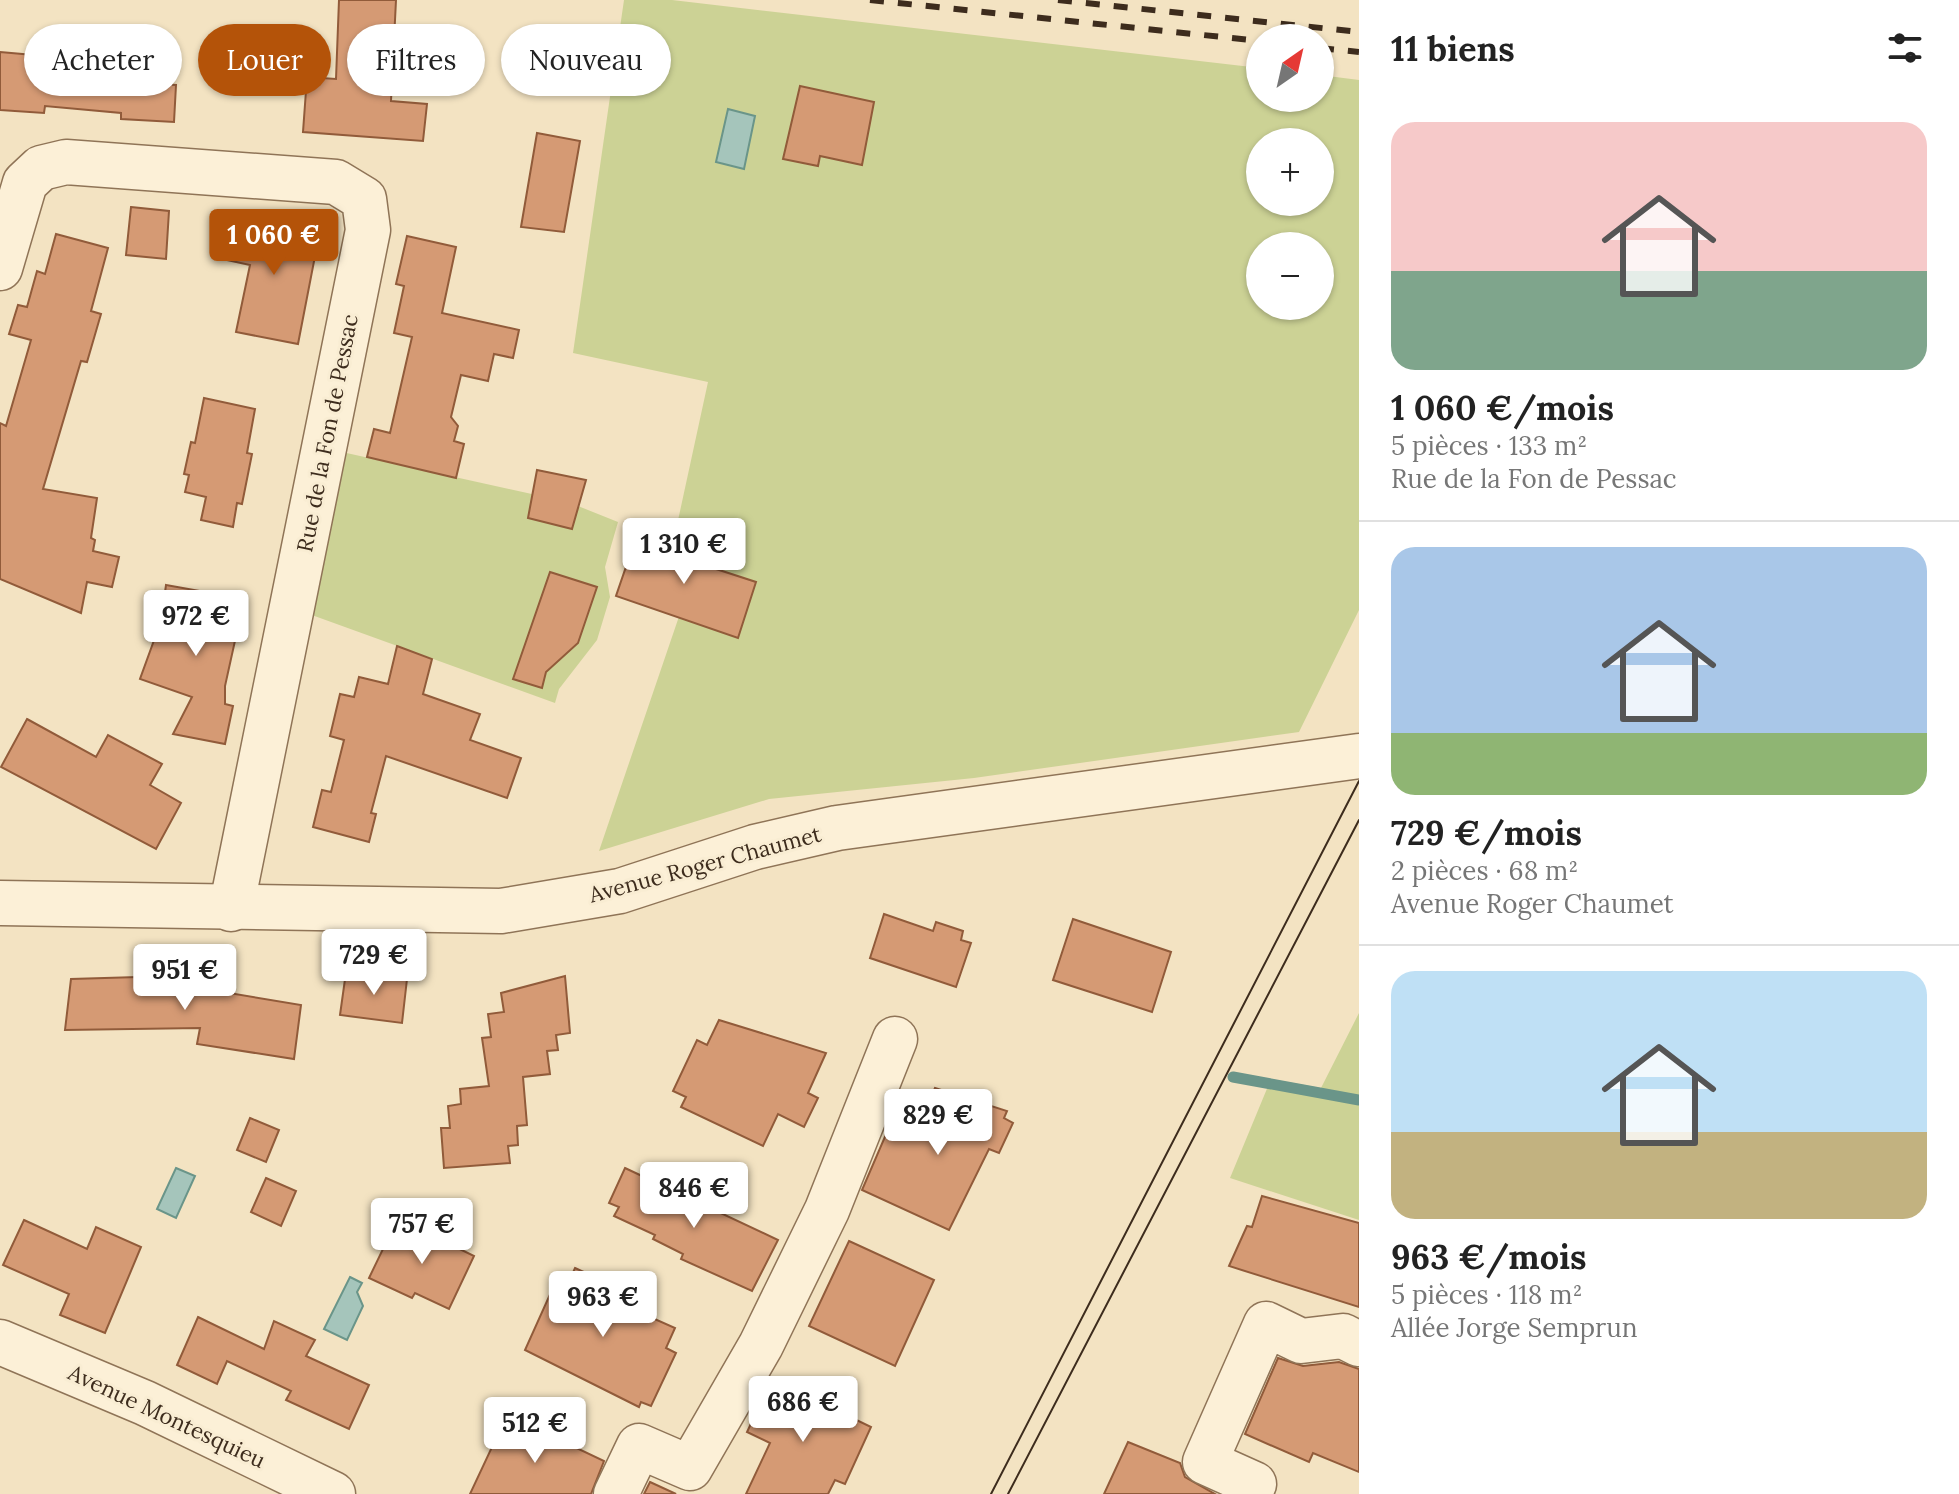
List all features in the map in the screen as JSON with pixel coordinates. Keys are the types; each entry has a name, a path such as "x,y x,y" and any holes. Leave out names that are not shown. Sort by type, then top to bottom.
{"street":[{"name":"Rue de la Fon de Pessac","path":"0,268 25,183 41,168 66,162 336,182 364,199 368,230 231,909"},
{"name":"Avenue Roger Chaumet","path":"0,903 501,911 620,891 755,847 837,828 1359,756"},
{"path":"616,1494 639,1446 690,1468 761,1345 827,1210 895,1039"},
{"path":"1249,1494 1254,1484 1205,1462 1266,1324 1301,1341 1343,1336 1359,1344"},
{"name":"Avenue Montesquieu","path":"0,1342 145,1403 333,1494"}],"green space":[{"path":"624,0 672,0 1246,66 1246,112 1334,112 1334,77 1359,80 1359,610 1299,732 974,778 769,799 599,851 687,593 664,585 708,382 573,353 610,96 671,96 671,24 621,24"},
{"path":"342,452 568,502 618,522 605,567 610,597 597,640 559,689 555,703 309,614"},
{"path":"1359,1013 1359,1220 1230,1178 1271,1079 1321,1088"}],"water":[{"path":"728,109 755,116 744,169 716,162"},
{"path":"176,1168 195,1176 176,1218 157,1209"},
{"path":"350,1277 362,1283 357,1292 363,1306 347,1340 324,1329"}],"building":[{"path":"339,0 396,0 395,24 347,24 347,96 391,96 391,101 427,104 423,141 303,132 306,96 331,96 331,79 336,79"},
{"path":"0,52 24,54 24,96 175,96 174,122 121,119 121,113 45,106 44,113 0,110"},
{"path":"800,86 874,102 862,165 820,156 818,166 783,159"},
{"path":"537,133 580,141 564,232 521,227"},
{"path":"131,207 169,211 166,259 126,255"},
{"path":"286,213 322,220 298,344 236,332 250,265 213,257 216,230 280,244"},
{"path":"56,234 108,248 91,311 101,314 87,362 81,361 43,489 97,498 91,538 95,540 93,551 119,557 112,587 87,582 81,613 0,579 0,423 6,426 31,340 9,334 18,305 27,307 37,271 45,274"},
{"path":"407,236 456,247 442,313 519,330 513,358 494,354 488,381 461,375 451,417 458,426 454,441 464,444 456,478 367,457 374,429 390,433 412,337 394,333 404,286 396,284"},
{"path":"204,398 255,409 247,453 252,454 242,504 237,503 233,527 201,520 206,497 185,492 189,475 184,474 191,442 195,443"},
{"path":"537,470 586,480 572,529 528,518"},
{"path":"640,526 674,535 670,554 756,582 738,638 616,596"},
{"path":"550,572 597,587 578,643 546,672 542,688 513,679"},
{"path":"166,585 239,598 235,616 240,618 225,686 225,704 233,706 225,744 173,734 192,697 140,679 161,621"},
{"path":"397,646 432,659 423,694 480,714 470,740 521,758 507,798 386,756 371,813 376,814 369,842 313,827 322,790 331,792 344,740 330,736 340,694 354,697 359,677 388,684"},
{"path":"27,719 96,757 108,735 162,764 150,785 181,803 156,849 1,767"},
{"path":"884,914 933,931 936,922 963,931 961,940 971,943 956,987 870,958"},
{"path":"1073,919 1171,952 1152,1012 1053,980"},
{"path":"346,972 407,979 402,1023 340,1015"},
{"path":"206,975 205,989 301,1005 294,1059 197,1044 200,1028 65,1030 71,979"},
{"path":"565,976 570,1033 556,1035 558,1050 547,1051 550,1074 523,1077 527,1125 517,1126 518,1145 508,1146 510,1163 444,1168 441,1128 450,1128 448,1106 461,1104 460,1089 489,1086 482,1038 491,1037 488,1014 504,1012 501,993"},
{"path":"719,1020 826,1053 808,1093 818,1098 804,1127 778,1114 763,1146 681,1107 686,1097 673,1091 697,1040 707,1045"},
{"path":"935,1088 1007,1111 1004,1118 1013,1123 999,1153 989,1149 949,1230 862,1190 890,1125 913,1136"},
{"path":"250,1118 279,1130 266,1162 237,1150"},
{"path":"625,1168 778,1240 752,1291 681,1259 683,1254 653,1239 655,1235 614,1216 619,1207 609,1203"},
{"path":"266,1178 296,1191 281,1226 251,1212"},
{"path":"1262,1196 1359,1223 1359,1307 1229,1266 1247,1226 1252,1227"},
{"path":"24,1220 87,1249 96,1227 141,1247 105,1333 60,1315 69,1294 3,1265"},
{"path":"396,1222 415,1232 417,1228 474,1256 449,1309 415,1293 412,1298 369,1278"},
{"path":"849,1241 934,1280 895,1366 809,1326"},
{"path":"575,1268 628,1292 623,1305 675,1328 666,1348 676,1353 651,1406 641,1402 639,1407 525,1350 556,1281 567,1286"},
{"path":"198,1317 264,1349 274,1321 315,1340 306,1356 369,1385 349,1429 286,1400 291,1391 227,1361 217,1384 177,1365"},
{"path":"1278,1358 1303,1366 1339,1362 1359,1369 1359,1472 1313,1453 1309,1462 1245,1434"},
{"path":"772,1379 871,1427 845,1484 835,1480 828,1494 746,1494 770,1443 747,1432"},
{"path":"507,1415 604,1461 591,1494 470,1494"},
{"path":"1128,1442 1180,1463 1185,1477 1215,1494 1104,1494"},
{"path":"650,1482 676,1494 644,1494"}],"waterway":[{"path":"1233,1077 1359,1100"}],"tram line":[{"path":"991,1494 1359,781"},
{"path":"1008,1494 1359,820"}],"railway":[{"path":"870,0 1246,40"},
{"path":"1058,0 1359,32"},
{"path":"1334,49 1359,52"}]}
